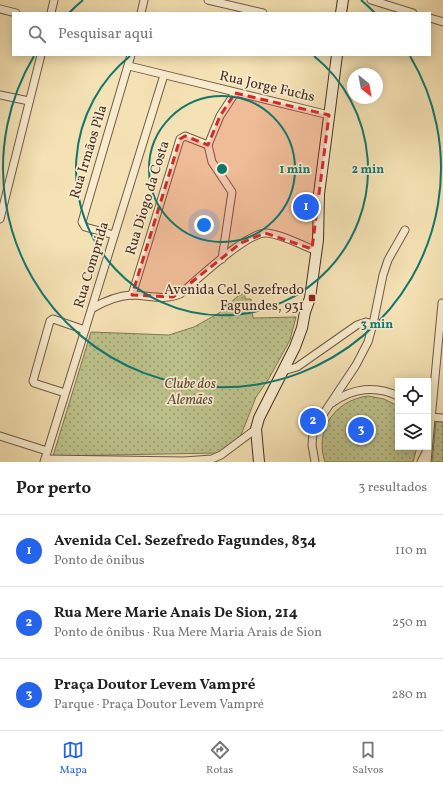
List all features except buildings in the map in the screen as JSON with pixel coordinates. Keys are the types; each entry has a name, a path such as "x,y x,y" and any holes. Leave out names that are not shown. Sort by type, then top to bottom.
{"main road":[{"path":"337,0 337,12"},
{"path":"341,12 343,0"},
{"path":"259,462 256,429 266,402 284,371 302,328 305,312 310,298 319,194 337,56"}],"street":[{"path":"51,12 54,0"},
{"path":"141,12 144,0"},
{"path":"208,0 259,12"},
{"path":"371,0 410,12"},
{"path":"0,9 12,12"},
{"path":"431,18 443,22"},
{"path":"0,219 4,188 41,56"},
{"name":"Rua Irmãos Pìla","path":"114,235 85,227 82,222 132,56"},
{"name":"Rua Jorge Fuchs","path":"129,66 329,115"},
{"name":"Rua Comprida","path":"44,460 93,308 164,75"},
{"path":"222,259 232,192 212,162 208,145 220,116 235,93"},
{"path":"0,95 29,101"},
{"name":"Rua Diogo da Costa","path":"132,295 180,139 185,136 208,145"},
{"path":"315,462 312,445 313,433 318,422 364,352 374,324 383,275 388,260 405,230"},
{"path":"93,308 107,300 119,296 132,295 159,298 173,297 180,294 241,243 253,236 265,233 279,236 314,250"},
{"path":"430,414 442,303"},
{"path":"65,393 33,381 50,321 53,319 85,330"},
{"path":"284,371 297,367 354,327 366,322 374,324"},
{"path":"346,379 355,391"},
{"path":"330,404 337,399 355,391 364,389 378,389 395,395"},
{"path":"431,417 443,418"},
{"path":"44,460 155,462 212,459 221,455 256,429"},
{"path":"0,436 47,451"},
{"path":"421,462 426,450"},
{"path":"428,450 428,462"}],"highlighted area":[{"path":"235,93 329,115 312,249 265,233 241,243 173,297 132,295 180,139 185,136 208,145 220,116"}],"green space":[{"name":"Clube dos Alemães","path":"245,293 245,299 251,299 253,318 296,317 290,340 268,380 256,397 241,435 236,441 220,453 53,456 91,332 169,335 194,327 219,313 238,296"},
{"path":"368,396 384,399 395,404 395,450 416,450 413,462 325,462 322,450 322,439 325,428 330,418 337,410 356,399"},
{"path":"436,421 443,422 443,462 432,462"}],"place":[{"name":"Avenida Cel. Sezefredo Fagundes, 834","path":"306,207"},
{"name":"Avenida Cel. Sezefredo Fagundes, 931","path":"312,298"},
{"name":"Rua Mere Marie Anais De Sion, 214","path":"313,421"},
{"name":"Praça Doutor Levem Vampré","path":"361,430"}]}
